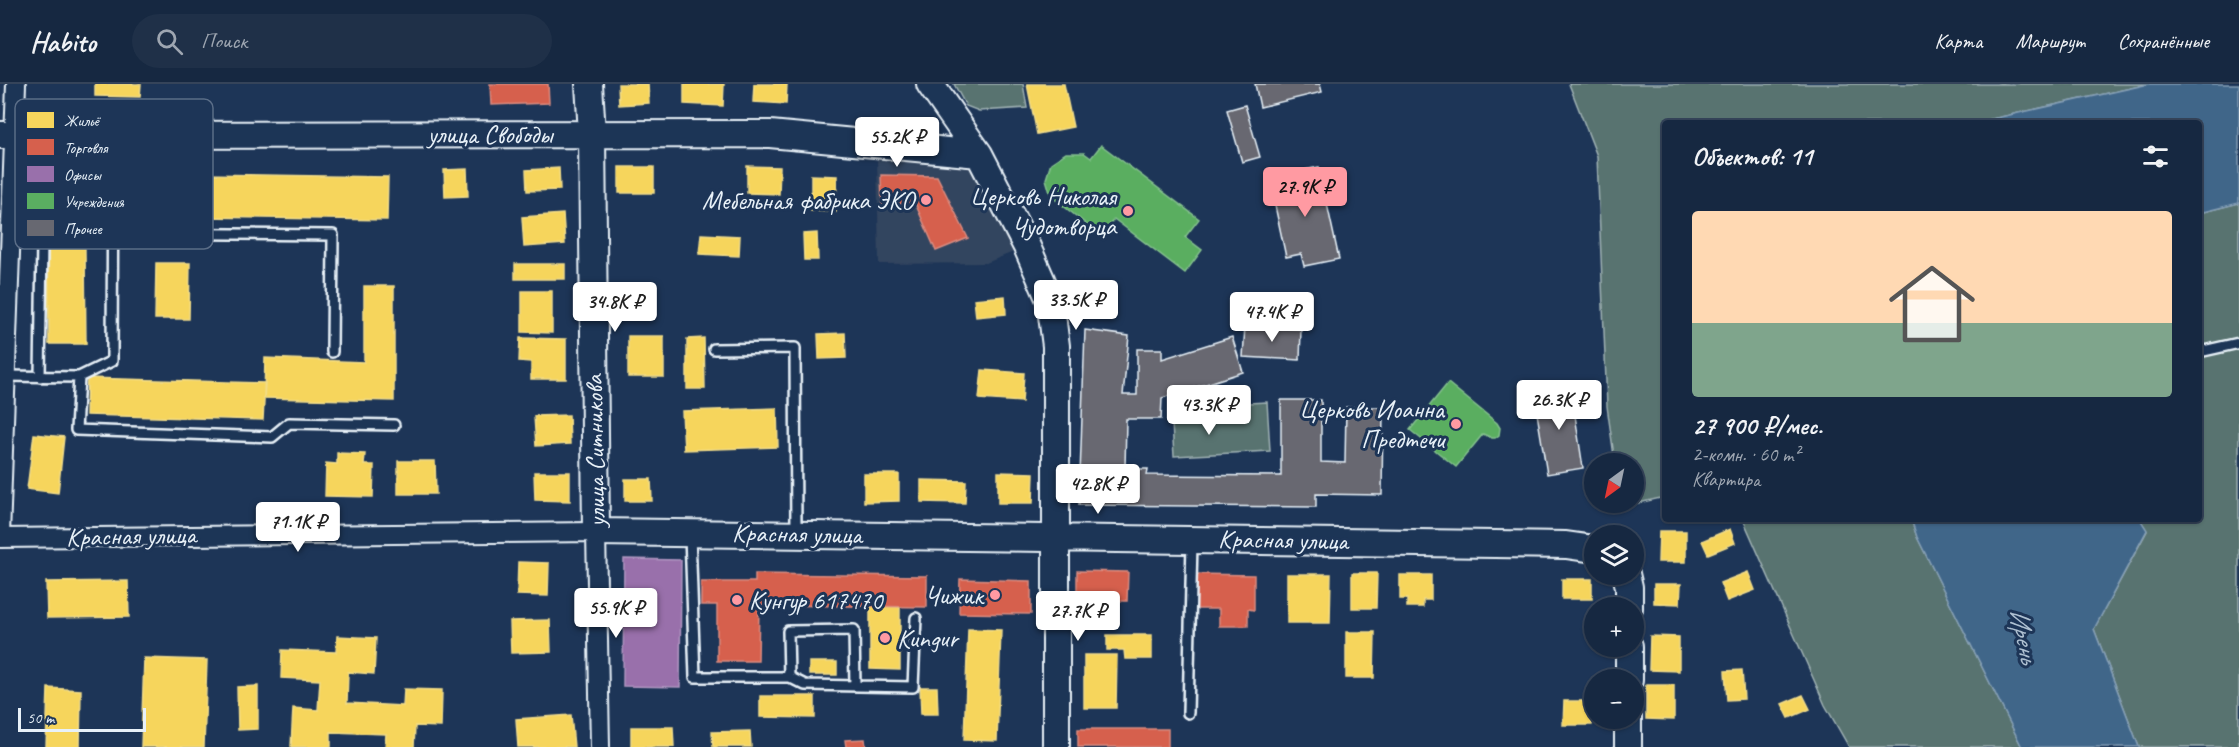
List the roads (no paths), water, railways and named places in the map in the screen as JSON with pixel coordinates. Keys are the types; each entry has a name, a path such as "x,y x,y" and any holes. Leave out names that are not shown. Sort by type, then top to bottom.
{"main road":[{"name":"улица Ситникова","path":"589,84 592,134 596,532"},
{"path":"930,84 978,154 1027,248 1050,300 1056,346 1056,747"},
{"name":"улица Свободы","path":"213,135 770,134 978,154"},
{"name":"Красная улица","path":"596,532 1192,538 1566,545 1584,548"},
{"path":"1628,729 1628,747"}],"street":[{"path":"0,536 6,376 6,228 14,172 8,135 16,84"},
{"name":"Красная улица","path":"0,536 596,532"},
{"name":"улица Ситникова","path":"596,532 600,747"}],"lane":[{"path":"213,234 333,235 332,352"},
{"path":"40,377 42,249"},
{"path":"6,376 79,378 112,361 113,249"},
{"path":"2202,351 2239,343"},
{"path":"714,349 795,348 796,534"},
{"path":"79,378 76,430 272,437 289,423 394,425"},
{"path":"690,533 695,677 789,677 805,685 913,687 916,618"},
{"path":"1188,713 1192,538"},
{"path":"789,677 788,631 854,630 855,686"}],"water":[{"path":"2149,84 2239,84 2239,203 2202,212 2202,120 1987,120"},
{"name":"Ирень","path":"1912,522 2142,522 2147,530 2094,629 2139,747 2022,747 1917,537"}],"place":[{"name":"Мебельная фабрика ЭКО","path":"926,200"},
{"name":"Церковь Николая Чудотворца","path":"1128,211"},
{"name":"Церковь Иоанна Предтечи","path":"1456,424"},
{"name":"Чижик","path":"995,595"},
{"name":"Кунгур 617470","path":"737,600"},
{"name":"Kungur","path":"885,638"}]}
